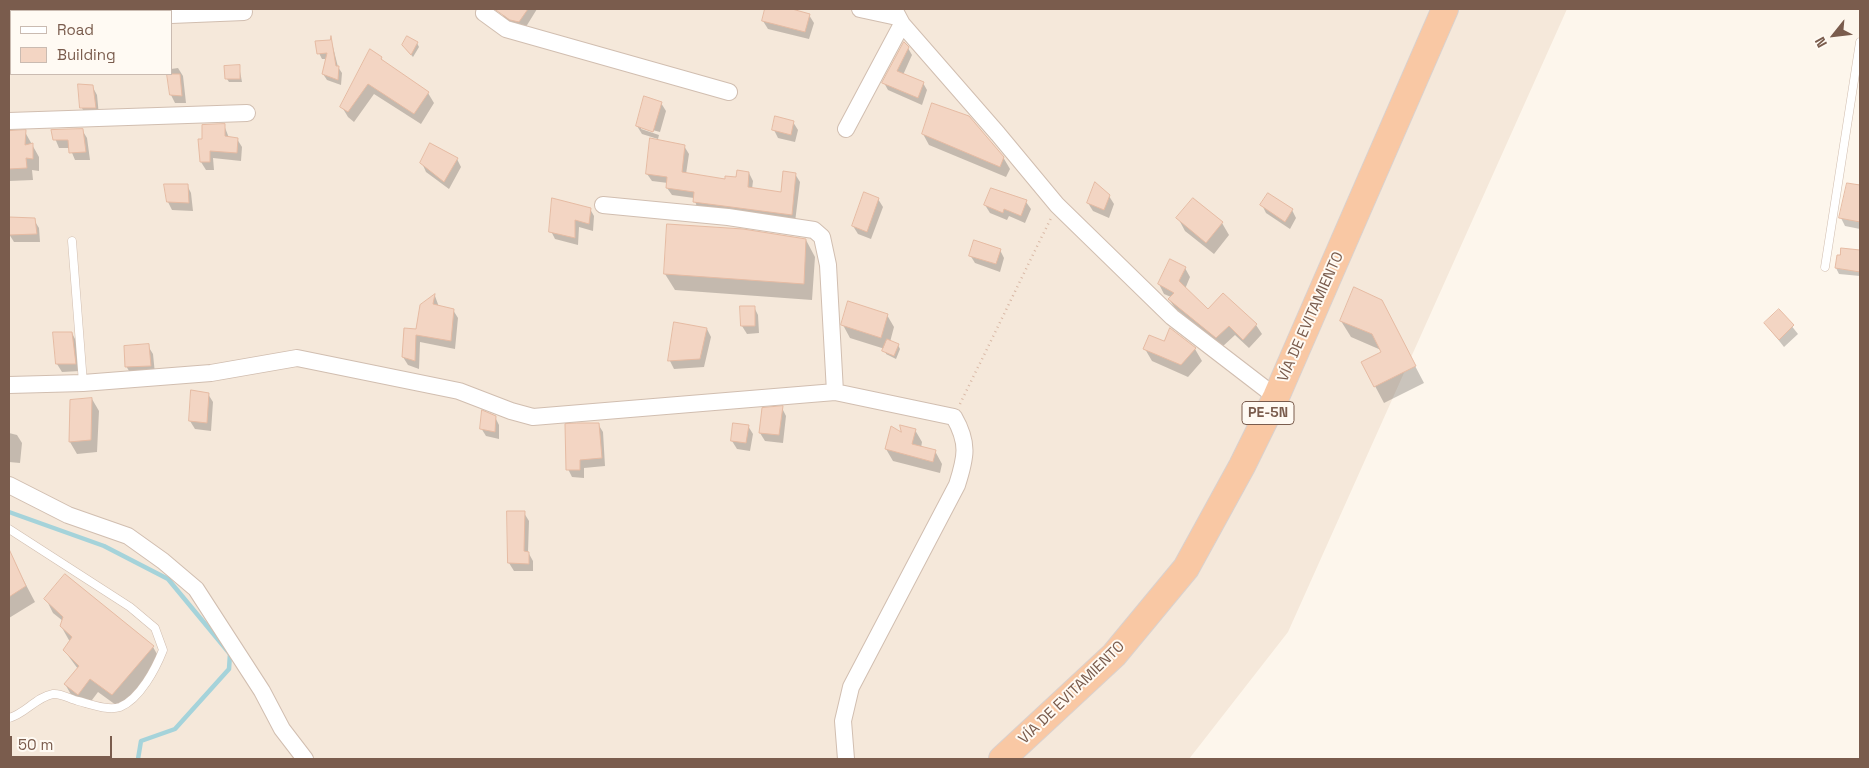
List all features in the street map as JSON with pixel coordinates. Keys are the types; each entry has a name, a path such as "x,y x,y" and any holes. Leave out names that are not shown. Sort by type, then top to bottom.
{"highway":[{"name":"VÍA DE EVITAMIENTO","path":"1002,759 1114,655 1186,568 1242,466 1276,397 1445,9"}],"street":[{"path":"485,9 484,13 506,29 729,92"},
{"path":"860,9 898,16 1057,205 1172,317 1276,397"},
{"path":"172,15 244,12"},
{"path":"846,129 898,16"},
{"path":"9,121 247,113"},
{"path":"603,205 728,217 814,230 822,237 828,265 835,392"},
{"path":"9,385 83,383 211,372 296,358 459,391 511,411 533,416 835,392 954,417 964,433 966,450 963,467 956,485 851,687 843,721 846,759"},
{"path":"9,485 68,515 128,536 163,560 196,589 262,691 282,729 305,759"}],"lane":[{"path":"1825,268 1860,42"},
{"path":"72,241 83,383"},
{"path":"9,530 66,568 130,606 155,628 163,650 155,672 140,691 120,707 100,707 54,694 45,697 24,712 9,718"}],"path":[{"path":"954,417 1057,205"}],"shaded area":[{"path":"9,9 1567,9 1288,632 1189,759 9,759"}],"building":[{"path":"495,9 528,9 519,22 510,20"},
{"path":"765,9 792,9 810,14 805,32 762,21"},
{"path":"331,36 336,66 339,66 338,80 322,74 327,53 317,54 315,41 330,40"},
{"path":"407,36 418,42 411,55 402,45"},
{"path":"904,42 909,47 897,71 924,82 918,98 882,83"},
{"path":"370,49 382,57 381,59 429,92 414,114 368,84 348,112 340,107"},
{"path":"240,65 240,79 225,79 224,66"},
{"path":"180,74 182,96 170,95 167,75"},
{"path":"78,84 93,85 96,108 80,108"},
{"path":"644,96 662,102 653,132 636,126"},
{"path":"932,103 969,116 1004,157 1000,167 922,134"},
{"path":"775,116 794,121 791,135 772,130"},
{"path":"225,124 225,136 238,138 237,153 210,151 210,162 200,162 198,139 202,139 202,125"},
{"path":"83,129 86,152 69,153 68,140 53,140 51,130"},
{"path":"26,130 25,145 33,143 33,159 26,158 27,168 9,169 9,131"},
{"path":"650,138 685,145 682,172 725,179 725,176 736,177 737,170 749,172 748,187 781,192 783,171 796,173 792,215 693,202 694,192 666,188 667,177 646,174"},
{"path":"430,143 458,158 444,182 420,163"},
{"path":"1095,182 1110,195 1104,210 1087,203"},
{"path":"1847,183 1860,185 1860,222 1839,218"},
{"path":"164,184 188,184 189,203 167,202"},
{"path":"991,188 1027,200 1021,216 1004,209 1003,213 984,205"},
{"path":"864,192 879,198 867,232 852,226"},
{"path":"1268,193 1293,209 1285,222 1260,205"},
{"path":"552,198 591,208 589,224 575,220 575,238 549,232"},
{"path":"1193,198 1223,222 1206,243 1176,218"},
{"path":"9,217 35,218 37,234 9,235"},
{"path":"667,224 743,229 806,239 804,284 664,274"},
{"path":"974,240 1001,249 996,264 969,256"},
{"path":"1841,248 1860,250 1860,272 1835,268 1837,255 1840,255"},
{"path":"1170,259 1186,267 1179,281 1208,309 1223,293 1257,324 1243,340 1229,326 1216,338 1168,299 1174,293 1158,284"},
{"path":"1354,287 1382,300 1416,366 1374,387 1361,362 1381,352 1372,334 1340,321"},
{"path":"435,294 433,304 454,309 451,341 416,335 415,361 402,357 404,328 416,329 420,305"},
{"path":"848,301 888,314 881,338 841,325"},
{"path":"740,306 755,306 755,326 741,326"},
{"path":"1779,309 1794,325 1779,340 1764,323"},
{"path":"674,322 707,328 700,359 668,361"},
{"path":"1170,328 1196,348 1181,365 1143,349 1149,335 1164,341"},
{"path":"53,332 72,332 76,364 56,364"},
{"path":"887,339 899,344 894,356 882,351"},
{"path":"149,344 151,366 125,367 124,346"},
{"path":"191,390 209,393 207,423 189,421"},
{"path":"92,398 91,440 69,442 70,400"},
{"path":"783,406 779,435 759,433 762,408"},
{"path":"482,410 496,416 495,432 480,429"},
{"path":"599,423 602,458 580,460 580,470 566,470 565,424"},
{"path":"733,423 749,425 746,443 731,441"},
{"path":"900,425 916,429 912,444 936,450 933,462 885,449 891,426 901,432"},
{"path":"507,511 525,511 524,551 529,552 529,564 508,563"},
{"path":"9,549 26,586 9,597"},
{"path":"65,574 154,646 112,695 90,679 78,695 64,684 79,666 63,650 72,637 60,626 63,617 44,599"}],"waterway":[{"path":"9,512 104,546 168,579 230,654 229,669 175,729 141,741 138,759"}]}
